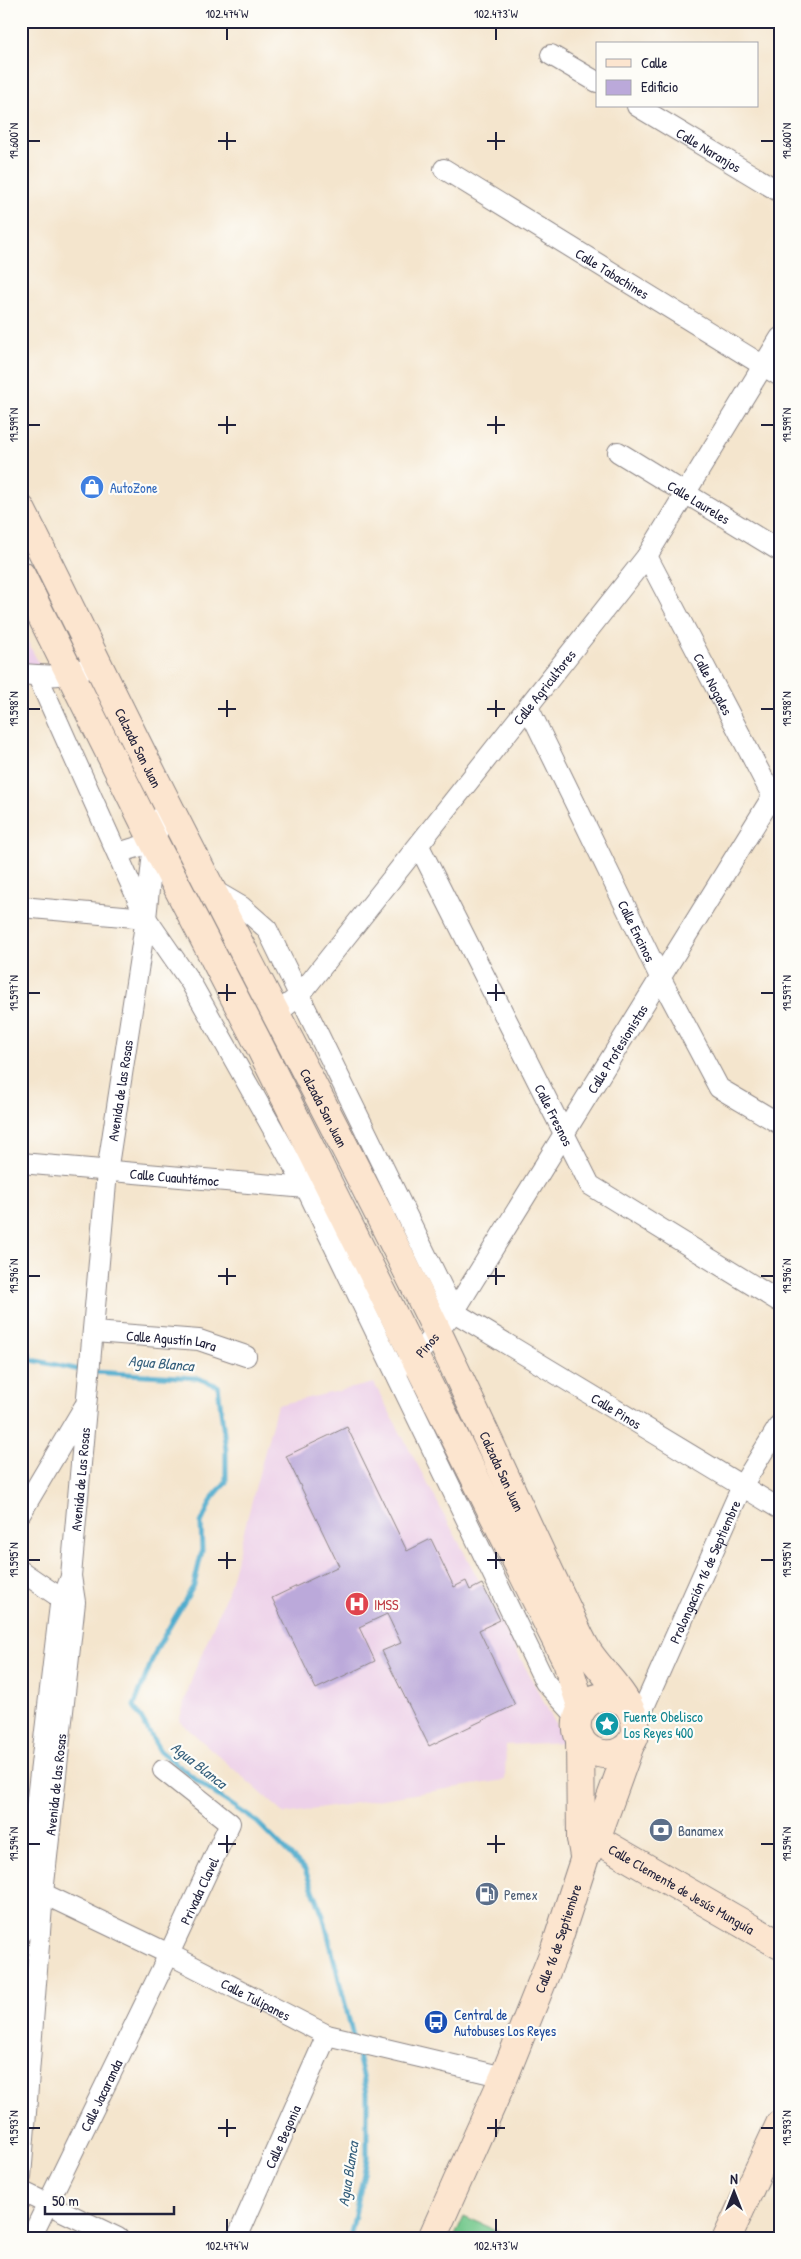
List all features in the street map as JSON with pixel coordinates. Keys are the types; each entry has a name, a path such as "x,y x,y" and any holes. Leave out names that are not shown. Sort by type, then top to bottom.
{"main road":[{"name":"Calzada San Juan","path":"21,509 99,663 166,803 276,1013 445,1321 576,1656 580,1722"},
{"name":"Calzada San Juan","path":"21,575 69,675 256,1039 315,1184 405,1365 576,1656 632,1724"},
{"path":"603,1696 616,1697 632,1724 619,1752 604,1755 590,1750 580,1722 591,1700 603,1696"},
{"name":"Calle 16 de Septiembre","path":"580,1722 587,1845"},
{"name":"Calle 16 de Septiembre","path":"432,2238 504,2077 554,1952 587,1845 632,1724"},
{"name":"Calle Clemente de Jesús Munguía","path":"587,1845 780,1945"},
{"path":"727,2238 780,2124"}],"street":[{"path":"551,55 596,81"},
{"name":"Calle Naranjos","path":"640,108 780,192"},
{"name":"Calle Tabachines","path":"444,169 780,376"},
{"name":"Calle Agricultores","path":"276,1013 299,996 647,556 780,338"},
{"name":"Calle Laureles","path":"618,452 780,551"},
{"name":"Calle Nogales","path":"647,556 777,796"},
{"path":"99,663 69,675 29,675 118,853 146,918 191,983 315,1184"},
{"name":"Calle Encinos","path":"528,707 660,977 719,1088 780,1124"},
{"name":"Calle Profesionistas","path":"445,1321 660,977 777,796"},
{"name":"Avenida de las Rosas","path":"90,1381 107,1172 146,918 154,842 166,803"},
{"path":"118,853 154,842"},
{"name":"Calle Fresnos","path":"419,846 590,1185 780,1302"},
{"path":"212,890 242,907 267,929 445,1321"},
{"path":"21,907 146,918"},
{"name":"Calle Cuauhtémoc","path":"21,1163 107,1172 315,1184"},
{"name":"Pinos","path":"405,1365 445,1321"},
{"name":"Calle Pinos","path":"445,1321 780,1509"},
{"name":"Calle Agustín Lara","path":"93,1337 199,1340 246,1356"},
{"path":"405,1365 545,1682 580,1722"},
{"name":"Avenida de Las Rosas","path":"68,1601 90,1381"},
{"path":"21,1513 87,1403"},
{"name":"Prolongación 16 de Septiembre","path":"632,1724 742,1486 780,1424"},
{"path":"21,1571 68,1601"},
{"name":"Avenida de las Rosas","path":"21,1933 30,1887 68,1601"},
{"name":"Privada Clavel","path":"163,1770 230,1823 170,1954"},
{"name":"Avenida de las Rosas","path":"21,2177 30,1887"},
{"name":"Calle Tulipanes","path":"30,1887 170,1954 332,2036 504,2077"},
{"name":"Calle Jacaranda","path":"32,2238 170,1954"},
{"name":"Calle Begonia","path":"237,2238 332,2036"},
{"path":"21,2191 118,2238"}],"shaded area":[{"path":"21,629 44,673 21,671"},
{"name":"IMSS","path":"374,1383 565,1742 506,1745 505,1780 285,1814 179,1721 193,1675 229,1588 277,1405"}],"green space":[{"path":"464,2216 514,2238 454,2238"}],"building":[{"path":"347,1427 407,1551 431,1539 454,1587 466,1581 470,1590 482,1584 500,1620 479,1630 515,1705 429,1746 382,1651 401,1643 387,1614 359,1627 375,1661 316,1689 272,1598 339,1566 286,1456"}],"waterway":[{"name":"Agua Blanca","path":"21,1339 32,1360 85,1371"},
{"name":"Agua Blanca","path":"93,1372 197,1378 218,1386 226,1450 226,1482 213,1497 201,1523 202,1551 194,1585 157,1648 134,1706 160,1751 208,1789 257,1822 305,1870 323,1915 353,2036"},
{"name":"Agua Blanca","path":"350,2238 367,2159 367,2093 356,2047"}],"place":[{"name":"AutoZone","path":"92,487"},
{"name":"IMSS","path":"357,1604"},
{"name":"Fuente Obelisco Los Reyes 400","path":"607,1724"},
{"name":"Banamex","path":"661,1830"},
{"name":"Pemex","path":"487,1894"},
{"name":"Central de Autobuses Los Reyes","path":"436,2022"}]}
